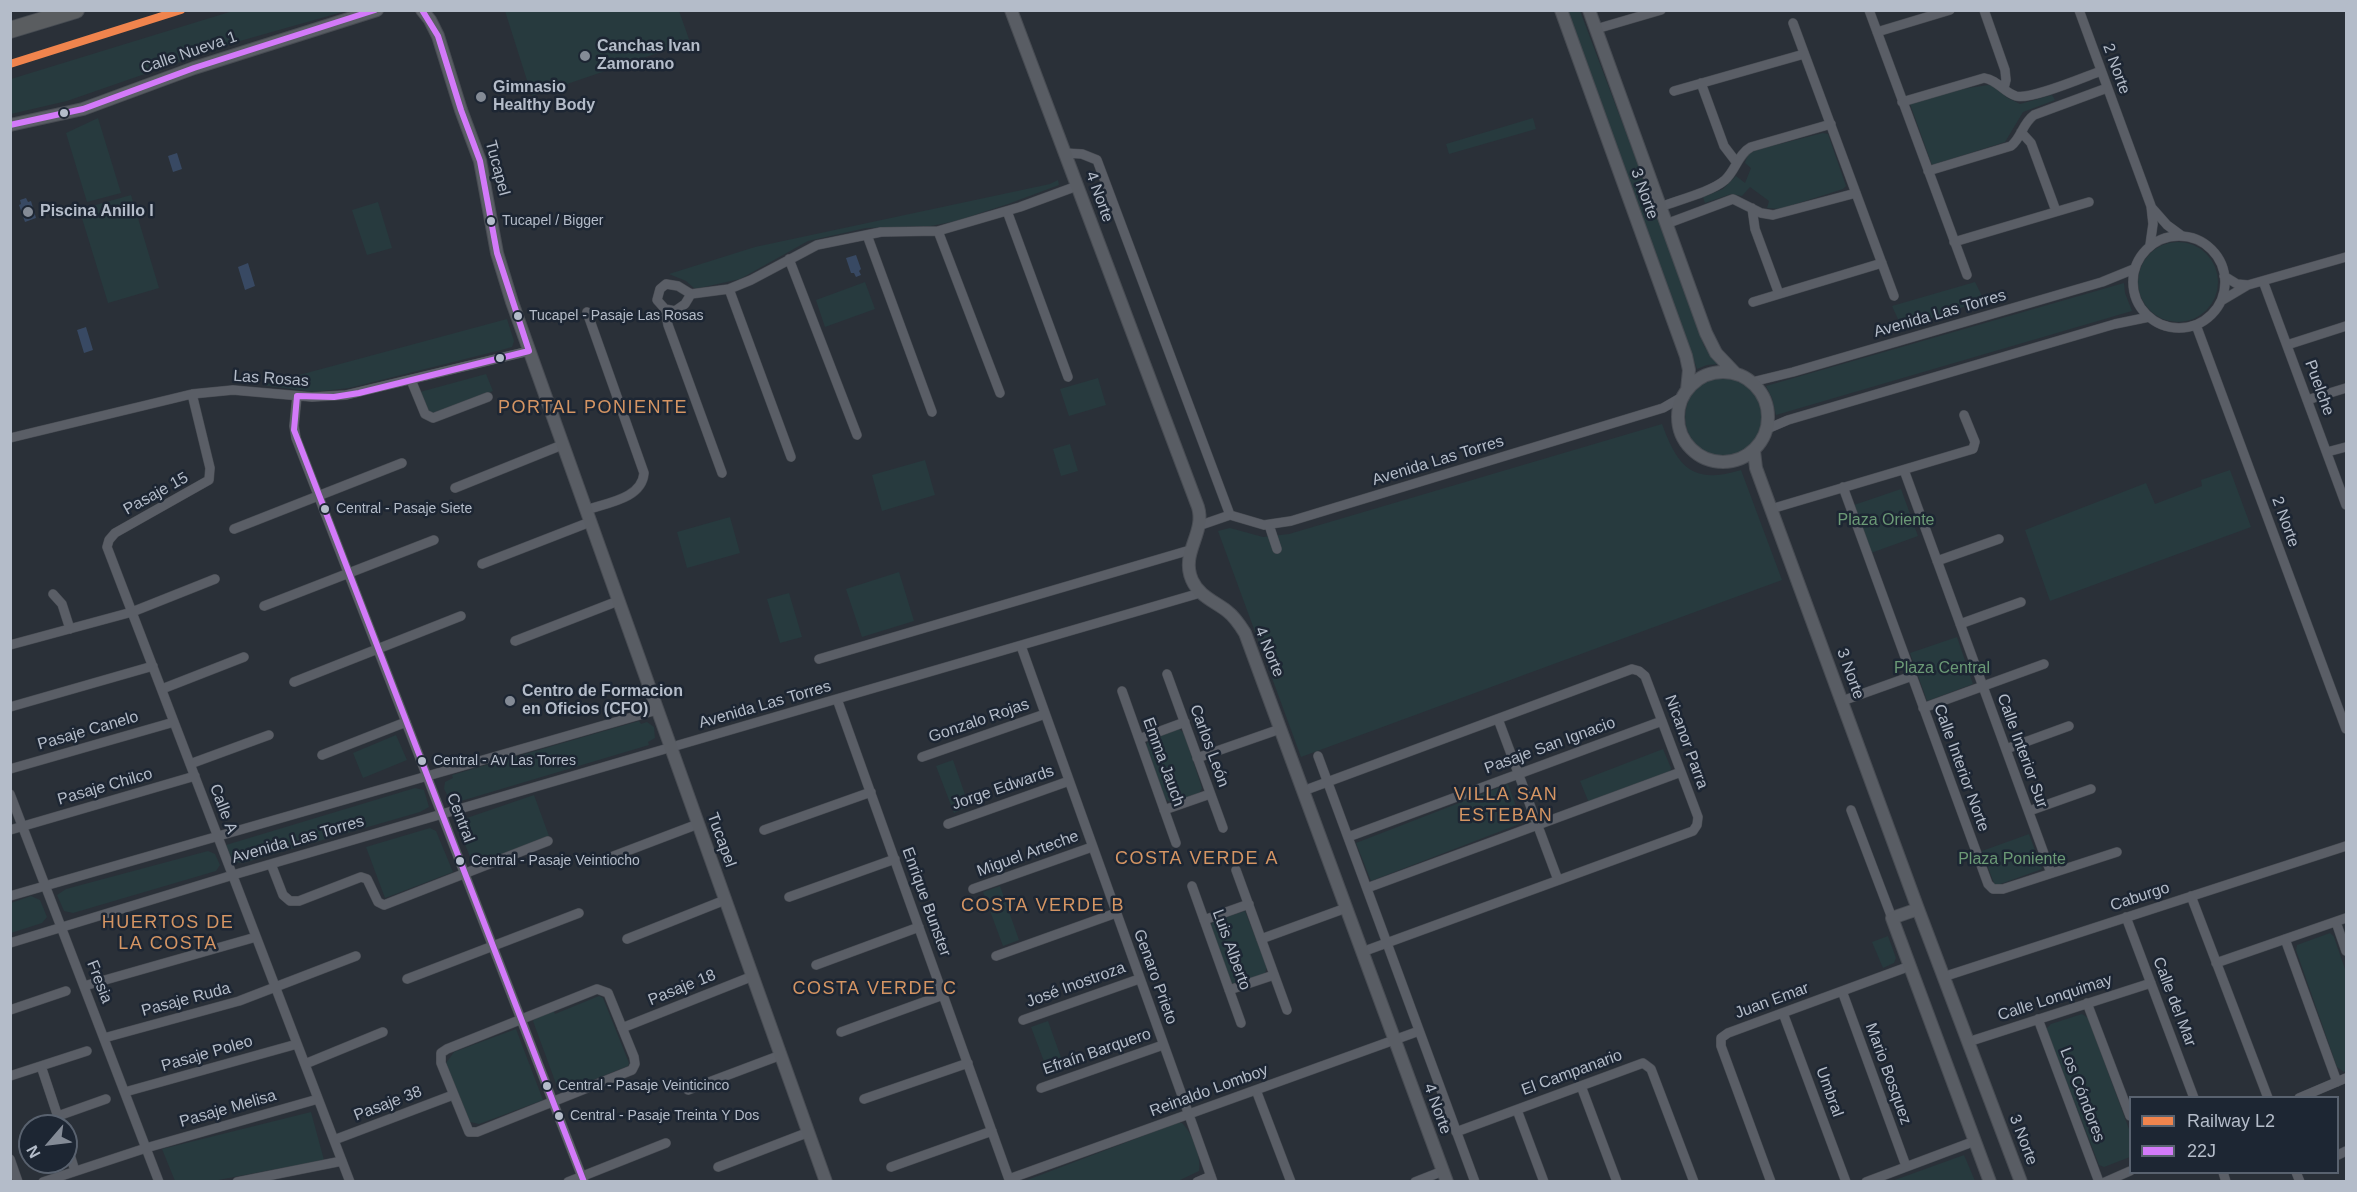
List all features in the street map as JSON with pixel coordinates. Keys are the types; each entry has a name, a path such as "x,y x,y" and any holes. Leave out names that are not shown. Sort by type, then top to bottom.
{"highway":[{"path":"10,30 76,10"}],"street":[{"name":"Calle Nueva 1","path":"10,126 83,109 194,68 378,10"},
{"name":"Tucapel","path":"422,10 430,15 480,161 497,253 529,351 826,1182"},
{"name":"4 Norte","path":"1011,10 1198,507 1201,525"},
{"name":"3 Norte","path":"1560,10 1686,356 1689,370 1685,394"},
{"name":"3 Norte","path":"1589,10 1710,344 1722,361 1736,373"},
{"path":"1596,29 1661,10"},
{"path":"1869,10 1967,276"},
{"path":"1876,32 1950,10"},
{"path":"1984,10 2005,70 2004,88"},
{"name":"2 Norte","path":"2079,10 2151,206 2153,224 2150,245"},
{"path":"1793,23 1894,296"},
{"path":"1674,91 1804,54"},
{"path":"1902,102 1984,78 1994,80 2015,96 2030,96 2101,70"},
{"path":"1701,83 1724,146 1737,163"},
{"path":"1928,171 2011,146 2017,140 2026,121 2034,115 2107,88"},
{"path":"1660,207 1720,184 1729,176 1744,152 1751,147 1831,124"},
{"path":"2021,132 2031,143 2056,211"},
{"name":"4 Norte","path":"1065,153 1082,154 1097,159 1230,515"},
{"path":"691,294 685,304 671,311 665,309 657,300 658,293 663,286 674,285 691,294 729,289 817,245 867,235 938,231 1007,211 1077,186"},
{"path":"1666,224 1727,200 1738,200 1761,213 1773,215 1856,193"},
{"path":"1954,242 2089,202"},
{"name":"2 Norte","path":"2151,206 2167,225 2182,236"},
{"path":"1752,208 1755,229 1779,294"},
{"path":"1007,211 1068,377"},
{"path":"938,231 1000,393"},
{"path":"867,235 932,412"},
{"path":"2221,301 2224,276 2219,260 2199,241 2182,236 2166,238 2150,245 2140,256 2134,269 2134,295 2140,308 2149,317 2171,328 2196,325 2211,315 2221,301 2248,285 2346,257"},
{"path":"789,259 857,435"},
{"path":"1753,302 1882,263"},
{"name":"Avenida Las Torres","path":"1752,382 2102,282 2134,269"},
{"path":"2224,276 2237,284 2248,285"},
{"name":"Puelche","path":"2263,281 2346,505"},
{"path":"729,289 791,457"},
{"path":"665,309 668,325 722,473"},
{"path":"482,564 633,494 641,485 644,473 586,312"},
{"path":"1767,429 1791,419 2115,324 2149,317"},
{"name":"2 Norte","path":"2196,325 2343,710 2346,729"},
{"path":"2287,345 2346,326"},
{"name":"Las Rosas","path":"10,438 192,394 233,390 297,396 346,395 529,351"},
{"path":"1720,372 1736,373 1752,382 1762,393 1769,414 1767,429 1754,451 1741,459 1716,462 1697,454 1683,438 1679,408 1685,394 1705,375 1720,372"},
{"path":"411,380 423,411 430,417 439,417 488,397"},
{"path":"2307,400 2346,388"},
{"name":"Pasaje 15","path":"107,547 115,533 209,480 210,468 192,394"},
{"name":"Avenida Las Torres","path":"1230,515 1269,525 1291,522 1663,408 1685,394"},
{"name":"Central","path":"297,396 295,434 583,1179"},
{"path":"1771,509 1973,449 1975,442 1964,415"},
{"path":"455,488 562,445"},
{"path":"2327,453 2346,447"},
{"name":"3 Norte","path":"1754,451 1756,468 2021,1182"},
{"path":"234,529 402,463"},
{"name":"Calle Interior Sur","path":"1904,470 2051,873"},
{"name":"Calle Interior Norte","path":"1843,488 1987,882 1993,889 2003,889 2051,873"},
{"path":"1200,593 1190,573 1190,549 1201,525 1230,515"},
{"path":"1269,525 1277,549"},
{"path":"1937,561 1999,539"},
{"path":"264,606 434,540"},
{"name":"Calle A","path":"107,547 350,1182"},
{"name":"Avenida Las Torres","path":"819,659 1190,549"},
{"path":"10,645 132,612 215,579"},
{"name":"4 Norte","path":"1200,593 1233,617 1245,633 1445,1176"},
{"name":"Avenida Las Torres","path":"10,943 233,875 1200,593"},
{"path":"53,594 62,604 70,629"},
{"path":"515,641 618,601"},
{"path":"1960,624 2021,602"},
{"path":"294,682 461,616"},
{"name":"Genaro Prieto","path":"1021,646 1212,1179"},
{"path":"162,689 244,657"},
{"path":"1923,708 2044,664"},
{"path":"10,706 153,666"},
{"name":"Nicanor Parra","path":"1303,791 1632,669 1640,671 1645,676 1698,817 1693,831 1362,952"},
{"name":"Carlos León","path":"1167,674 1223,828"},
{"path":"1842,701 1912,676"},
{"name":"Emma Jauch","path":"1122,691 1176,843"},
{"name":"Enrique Bunster","path":"837,699 1010,1180"},
{"name":"Avenida Las Torres","path":"10,896 657,710"},
{"name":"Gonzalo Rojas","path":"922,757 1045,714"},
{"path":"1498,718 1558,880"},
{"name":"Pasaje San Ignacio","path":"1348,837 1662,721"},
{"name":"Pasaje Canelo","path":"10,769 174,722"},
{"path":"322,755 406,722"},
{"path":"1139,739 1185,722"},
{"path":"2006,749 2069,726"},
{"path":"1197,758 1280,729"},
{"path":"190,764 269,735"},
{"name":"4 Norte","path":"1318,756 1475,1182"},
{"path":"1366,888 1681,772"},
{"name":"Pasaje Chilco","path":"10,830 195,776"},
{"name":"Jorge Edwards","path":"948,824 1069,781"},
{"path":"2029,812 2091,789"},
{"path":"764,830 871,792"},
{"name":"Fresia","path":"10,794 159,1182"},
{"path":"1164,810 1210,794"},
{"path":"1851,810 1990,1182"},
{"path":"598,862 698,824"},
{"path":"271,864 283,895 292,902 361,877 367,879 378,902 384,905 548,841"},
{"name":"Caburgo","path":"1943,977 2346,846"},
{"name":"Miguel Arteche","path":"973,889 1092,847"},
{"path":"2051,873 2117,852"},
{"path":"789,897 895,859"},
{"path":"1236,870 1287,1010"},
{"name":"Luis Alberto","path":"1192,886 1241,1023"},
{"path":"2191,896 2267,1096"},
{"path":"627,939 725,900"},
{"path":"1204,921 1249,904"},
{"path":"1261,939 1346,908"},
{"path":"1892,918 1918,909"},
{"path":"407,979 579,913"},
{"path":"996,956 1116,913"},
{"name":"Calle del Mar","path":"2126,917 2193,1096"},
{"path":"2217,963 2346,918"},
{"path":"2336,922 2346,951"},
{"path":"816,965 919,927"},
{"path":"84,986 256,936"},
{"path":"2285,939 2342,1080 2305,1096"},
{"name":"Pasaje Ruda","path":"104,1038 239,1001 356,956"},
{"name":"Juan Emar","path":"1771,1182 1720,1041 1725,1034 1910,966"},
{"path":"1229,990 1274,975"},
{"name":"Pasaje 18","path":"622,1028 753,976"},
{"name":"José Inostroza","path":"1023,1020 1139,979"},
{"name":"Calle Lonquimay","path":"1968,1042 2151,983"},
{"path":"601,989 608,993 635,1064 632,1070 471,1132 465,1127 440,1059 444,1051 521,1020 601,989"},
{"path":"10,1010 66,991"},
{"name":"Mario Bosquez","path":"1842,991 1906,1167"},
{"path":"841,1032 943,995"},
{"path":"2088,1003 2129,1113"},
{"name":"Umbral","path":"1783,1013 1846,1182"},
{"name":"Los Cóndores","path":"2038,1019 2099,1182"},
{"name":"Reinaldo Lomboy","path":"1010,1180 1419,1031"},
{"path":"305,1064 384,1032"},
{"name":"Pasaje Poleo","path":"125,1092 297,1044"},
{"name":"Efraín Barquero","path":"1041,1088 1163,1045"},
{"path":"10,1076 87,1051"},
{"path":"688,1089 781,1055"},
{"path":"864,1099 968,1063"},
{"name":"El Campanario","path":"1456,1132 1640,1064 1649,1066 1694,1182"},
{"path":"41,1066 56,1114"},
{"path":"1581,1086 1617,1182"},
{"path":"1256,1090 1291,1182"},
{"name":"Pasaje 38","path":"334,1140 453,1095"},
{"path":"63,1114 106,1099"},
{"name":"Pasaje Melisa","path":"78,1170 146,1148 318,1099"},
{"path":"1517,1110 1544,1182"},
{"path":"891,1167 992,1131"},
{"path":"718,1167 808,1132"},
{"path":"1866,1182 1975,1141"},
{"path":"568,1182 583,1179 666,1143"},
{"path":"10,1159 18,1182"},
{"path":"237,1182 342,1161"},
{"path":"2105,1182 2129,1171"},
{"name":"Pasaje Melisa","path":"43,1182 66,1174"},
{"path":"1414,1182 1445,1176"},
{"path":"1197,1182 1212,1179"}],"green space":[{"path":"236,10 346,11 240,41 67,101 11,114 11,79"},
{"name":"Canchas Ivan Zamorano","path":"505,11 679,11 690,42 532,96"},
{"path":"1566,11 1580,11 1678,270 1704,346 1718,364 1697,369"},
{"path":"1988,85 1999,87 2006,97 2020,104 2052,95 2055,100 2023,112 2005,142 1932,165 1910,104 1950,91"},
{"path":"98,118 121,193 87,202 66,133"},
{"path":"1533,118 1536,129 1449,154 1446,144"},
{"path":"1823,133 1828,134 1846,186 1843,189 1780,209 1767,208 1769,201 1750,187 1742,196 1731,194 1705,203 1703,197 1723,189 1736,176 1745,183 1751,168 1745,163 1748,154 1752,151"},
{"path":"1058,180 1059,185 956,221 931,226 866,228 808,241 740,279 695,289 686,281 669,274 755,247 1050,184"},
{"path":"131,195 159,288 108,303 81,215 92,206"},
{"path":"378,202 392,248 367,255 352,210"},
{"path":"2178,242 2193,245 2206,254 2215,267 2218,282 2215,297 2206,310 2193,319 2178,322 2163,319 2150,310 2141,297 2138,282 2141,267 2150,254 2163,245"},
{"path":"865,282 875,309 825,327 816,300"},
{"path":"1975,282 1984,300 1902,328 1892,306"},
{"path":"2124,283 2132,311 1776,415 1766,386"},
{"path":"507,319 514,341 512,347 505,349 349,388 314,392 262,385"},
{"path":"486,374 493,391 434,415 426,411 420,392"},
{"path":"1725,377 1740,380 1753,389 1762,402 1765,417 1762,432 1753,445 1740,454 1725,457 1710,454 1697,445 1688,432 1685,417 1688,402 1697,389 1710,380"},
{"path":"1098,378 1106,405 1069,416 1060,389"},
{"path":"1662,424 1674,451 1689,469 1710,475 1741,470 1782,580 1301,757 1218,531 1230,528 1263,537 1289,534"},
{"path":"1070,444 1078,471 1061,476 1053,449"},
{"path":"925,460 935,495 882,511 872,475"},
{"path":"2230,470 2251,527 2050,601 2025,530 2146,483 2155,504 2202,486 2201,480"},
{"name":"Plaza Oriente","path":"1901,489 1918,536 1871,553 1854,505"},
{"path":"730,517 740,553 687,568 677,532"},
{"path":"899,572 914,621 862,637 846,589"},
{"path":"789,593 802,637 780,643 767,599"},
{"name":"Plaza Central","path":"1957,637 1973,684 1927,701 1910,653"},
{"path":"639,721 641,724 647,722 654,727 655,738 648,742 649,745 461,801 459,798 449,798 444,789 445,782 453,778 452,775"},
{"path":"1179,729 1184,733 1202,788 1199,794 1172,803 1165,799 1146,745 1149,739"},
{"path":"396,735 407,760 363,778 353,753"},
{"path":"1663,749 1671,768 1670,772 1589,803 1580,781"},
{"path":"953,760 969,806 954,813 936,766"},
{"path":"1508,784 1522,823 1371,881 1356,843"},
{"path":"415,788 424,790 429,807 420,812 243,863 233,862 226,845"},
{"path":"534,795 549,836 476,866 473,864 457,825 461,820"},
{"path":"430,828 436,831 453,872 385,898 366,847"},
{"name":"Plaza Poniente","path":"2029,834 2042,869 1995,886 1982,851"},
{"path":"208,851 215,854 220,865 216,871 73,913 64,911 57,895 66,889"},
{"path":"1000,886 1019,940 1003,946 983,892"},
{"path":"31,896 40,900 47,917 42,923 11,933 11,903"},
{"path":"1245,911 1267,967 1265,973 1237,984 1231,983 1211,925 1214,921"},
{"path":"2330,933 2334,937 2346,972 2346,1070 2344,1072 2337,1067 2296,950 2297,945"},
{"path":"1888,936 1896,958 1894,963 1883,968 1872,942"},
{"path":"599,996 603,998 629,1063 628,1066 559,1092 533,1021 553,1010 555,1014"},
{"path":"2082,1014 2088,1018 2129,1129 2129,1157 2104,1167 2099,1165 2046,1029 2051,1024"},
{"path":"1048,1021 1064,1066 1048,1072 1031,1027"},
{"path":"516,1029 543,1100 479,1124 470,1122 446,1063 454,1052"},
{"path":"311,1112 324,1160 213,1181 175,1181 162,1149"},
{"path":"1182,1123 1186,1127 1193,1139 1200,1166 1199,1171 1178,1181 1022,1182"},
{"path":"1964,1155 1975,1181 1892,1181"}],"water":[{"path":"177,153 182,169 173,172 168,156"},
{"name":"Piscina Anillo I","path":"26,198 28,202 31,201 36,218 25,222 19,205 20,200"},
{"path":"856,255 861,275 856,277 854,273 851,273 846,258"},
{"path":"248,263 255,286 245,290 238,267"},
{"path":"86,327 93,350 84,353 77,330"}],"rail line":[{"name":"L2","path":"10,64 181,10"}],"transit line":[{"name":"22J","path":"10,125 83,109 194,68 375,10"},
{"name":"22J","path":"422,10 438,36 480,161 497,253 529,351 359,393 334,397 297,396 294,430 584,1182"}],"place":[{"name":"Canchas Ivan Zamorano","path":"585,56"},
{"name":"Gimnasio Healthy Body","path":"481,97"},
{"name":"Piscina Anillo I","path":"28,212"},
{"name":"Tucapel / Bigger","path":"491,221"},
{"name":"Tucapel - Pasaje Las Rosas","path":"518,316"},
{"name":"Central - Pasaje Siete","path":"325,509"},
{"name":"Centro de Formacion en Oficios (CFO)","path":"510,701"},
{"name":"Central - Av Las Torres","path":"422,761"},
{"name":"Central - Pasaje Veintiocho","path":"460,861"},
{"name":"Central - Pasaje Veinticinco","path":"547,1086"},
{"name":"Central - Pasaje Treinta Y Dos","path":"559,1116"}],"district":[{"name":"PORTAL PONIENTE","path":"593,408"},
{"name":"VILLA SAN ESTEBAN","path":"1506,805"},
{"name":"COSTA VERDE A","path":"1197,859"},
{"name":"COSTA VERDE B","path":"1043,906"},
{"name":"HUERTOS DE LA COSTA","path":"168,933"},
{"name":"COSTA VERDE C","path":"875,989"}]}
